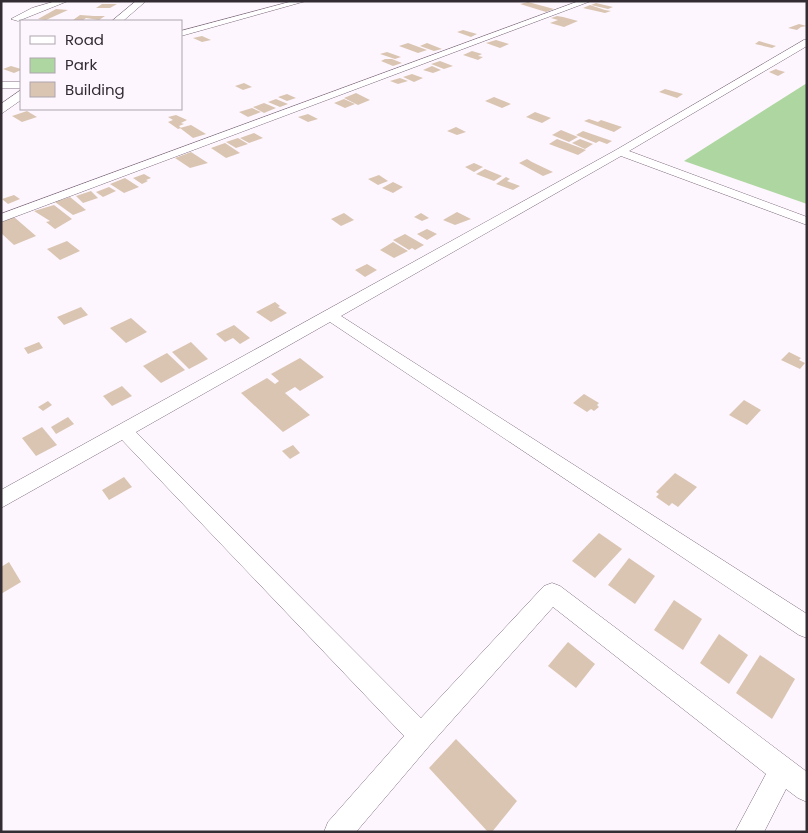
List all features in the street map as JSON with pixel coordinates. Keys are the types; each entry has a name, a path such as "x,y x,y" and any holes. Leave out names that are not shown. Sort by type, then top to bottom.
{"street":[{"path":"28,1 24,9 12,21 35,10 64,1"},
{"path":"119,20 142,1"},
{"path":"182,34 302,1"},
{"path":"1,218 587,1"},
{"path":"1,500 620,152 807,42"},
{"path":"1,85 20,85"},
{"path":"1,110 20,95"},
{"path":"620,152 807,221"},
{"path":"330,315 807,627"},
{"path":"124,431 421,736"},
{"path":"338,832 421,736 552,593 807,789"},
{"path":"749,832 782,770"}],"green space":[{"path":"807,83 807,204 684,161"}],"building":[{"path":"528,2 554,9 546,12 520,4"},
{"path":"596,3 613,7 608,9 591,5"},
{"path":"102,4 117,4 110,8 96,8"},
{"path":"590,5 611,11 605,13 583,8"},
{"path":"56,9 68,10 46,20 38,19"},
{"path":"80,15 105,16 99,20 86,18 83,20 73,20"},
{"path":"557,16 578,21 564,27 550,23 558,20 551,18"},
{"path":"799,24 807,26 797,30 788,28"},
{"path":"463,30 477,34 471,37 457,32"},
{"path":"202,36 211,40 202,42 193,38"},
{"path":"496,40 509,44 500,48 486,43"},
{"path":"759,41 776,46 772,48 755,44"},
{"path":"408,43 427,50 418,53 399,46"},
{"path":"427,43 442,49 434,51 420,46"},
{"path":"472,51 482,54 478,56 483,57 478,60 463,55"},
{"path":"387,52 401,57 395,59 380,54"},
{"path":"392,59 402,63 393,66 381,61"},
{"path":"440,61 453,66 444,69 431,64"},
{"path":"11,66 20,69 20,70 14,73 3,69"},
{"path":"432,66 441,70 433,73 423,70"},
{"path":"776,69 785,72 778,76 769,72"},
{"path":"412,74 423,78 414,82 403,77"},
{"path":"400,78 408,81 398,84 390,81"},
{"path":"244,83 252,87 243,90 235,86"},
{"path":"665,89 683,94 677,98 659,92"},
{"path":"356,93 370,100 358,105 344,98"},
{"path":"287,94 296,98 287,101 278,97"},
{"path":"494,97 511,104 502,108 485,101"},
{"path":"276,99 288,104 280,107 268,102"},
{"path":"344,99 355,104 345,108 334,103"},
{"path":"264,103 276,108 264,113 253,107"},
{"path":"252,108 261,112 248,117 239,112"},
{"path":"27,111 37,117 22,122 12,116"},
{"path":"535,112 551,118 542,123 526,117"},
{"path":"308,114 318,119 308,122 298,117"},
{"path":"176,115 187,120 181,123 184,124 179,126 181,128 178,129 168,122 173,120 168,117"},
{"path":"589,119 598,122 601,120 622,127 614,132 584,121"},
{"path":"191,125 206,134 193,138 180,128"},
{"path":"456,127 466,132 457,135 447,131"},
{"path":"561,130 578,137 569,142 552,135"},
{"path":"583,131 612,141 607,144 599,141 596,143 576,135"},
{"path":"254,133 263,138 249,143 240,138"},
{"path":"238,138 248,144 236,148 226,142"},
{"path":"557,139 586,150 578,155 549,144"},
{"path":"580,139 593,144 585,149 572,143"},
{"path":"225,143 240,153 226,158 211,148"},
{"path":"191,152 208,163 190,168 175,158"},
{"path":"527,159 553,172 543,176 519,163"},
{"path":"474,163 483,167 474,172 465,167"},
{"path":"485,169 502,176 494,181 476,174"},
{"path":"144,174 151,178 142,184 133,178"},
{"path":"379,175 388,181 378,185 368,179"},
{"path":"506,177 510,179 507,181 520,186 513,190 496,184"},
{"path":"125,178 139,187 124,193 110,184"},
{"path":"393,182 403,187 393,193 382,188"},
{"path":"109,187 116,191 103,197 96,192"},
{"path":"91,191 98,198 83,203 76,196"},
{"path":"14,195 20,199 8,204 2,199"},
{"path":"70,197 86,210 73,215 55,202"},
{"path":"54,205 72,219 55,229 46,222 50,221 34,211"},
{"path":"457,212 471,219 455,225 443,220"},
{"path":"344,213 354,220 341,226 331,219"},
{"path":"421,213 429,218 422,221 414,217"},
{"path":"14,217 36,236 14,245 1,233 1,222"},
{"path":"427,229 437,234 427,240 417,234"},
{"path":"405,234 424,245 415,250 412,248 409,250 393,240"},
{"path":"67,241 80,251 60,260 47,249"},
{"path":"393,242 408,251 394,258 380,250"},
{"path":"367,264 377,270 365,277 355,270"},
{"path":"275,302 280,306 278,307 287,313 271,322 256,312"},
{"path":"81,307 88,315 64,325 57,317"},
{"path":"131,318 147,332 126,343 110,328"},
{"path":"234,325 250,338 240,344 233,338 225,342 216,334"},
{"path":"39,342 43,348 28,354 24,348"},
{"path":"191,342 208,359 189,369 172,352"},
{"path":"789,352 801,358 799,360 805,363 800,369 781,360"},
{"path":"167,353 185,370 161,383 143,366"},
{"path":"300,358 324,377 300,391 295,387 285,393 310,415 283,432 241,393 267,378 275,384 279,381 271,374"},
{"path":"122,386 132,396 112,406 103,396"},
{"path":"584,394 599,403 597,405 599,407 594,411 591,409 587,412 573,403"},
{"path":"744,400 761,410 747,425 729,415"},
{"path":"48,401 52,405 43,411 38,407"},
{"path":"68,417 74,424 56,434 51,427"},
{"path":"42,427 57,445 36,456 22,438"},
{"path":"293,445 300,453 290,459 282,451"},
{"path":"675,473 697,487 678,507 672,503 669,506 656,497 659,494 656,492"},
{"path":"124,477 132,487 109,500 102,490"},
{"path":"599,533 622,549 595,578 572,561"},
{"path":"629,558 655,576 635,604 608,585"},
{"path":"9,562 21,582 1,594 1,567"},
{"path":"674,600 702,619 683,650 654,630"},
{"path":"719,634 748,655 729,684 700,663"},
{"path":"568,642 595,664 576,688 548,666"},
{"path":"760,655 795,679 772,719 736,693"},
{"path":"456,739 517,801 492,832 488,832 429,768"}]}
